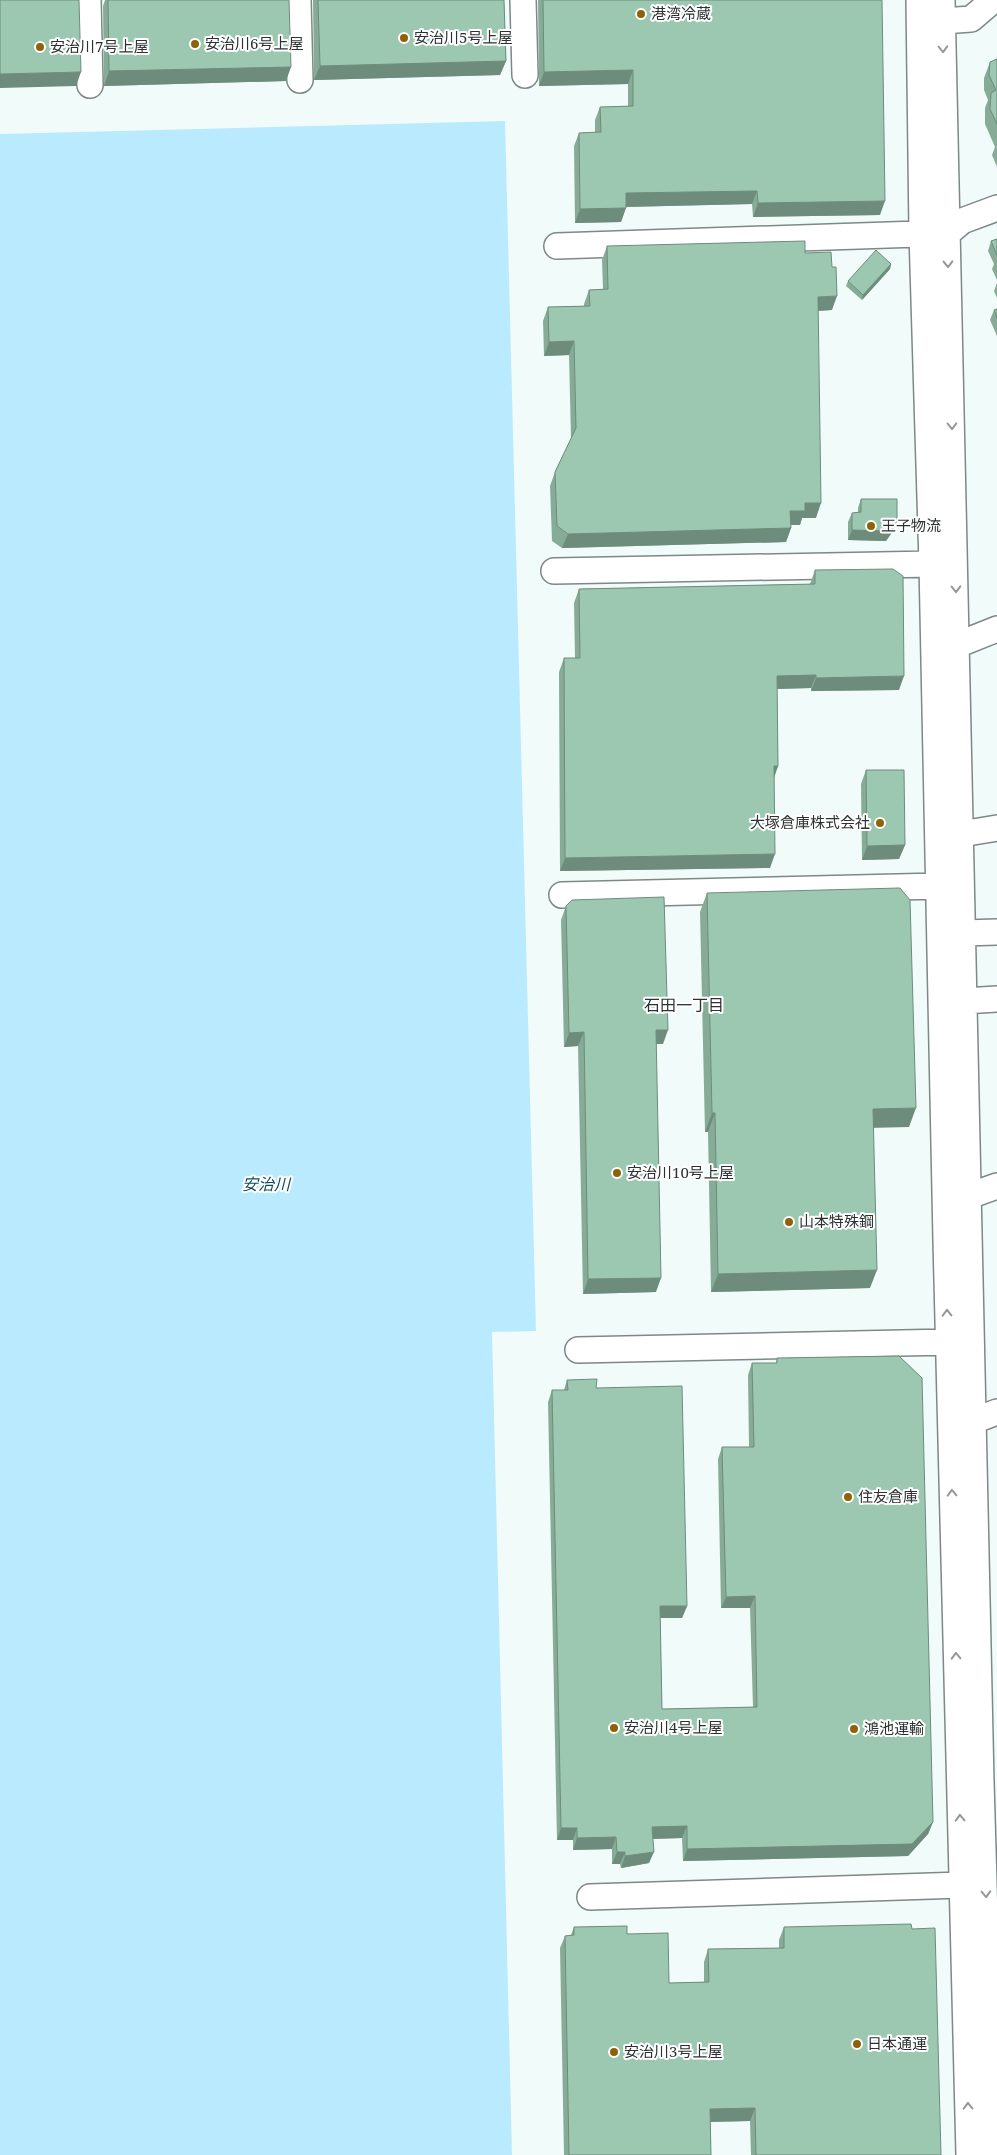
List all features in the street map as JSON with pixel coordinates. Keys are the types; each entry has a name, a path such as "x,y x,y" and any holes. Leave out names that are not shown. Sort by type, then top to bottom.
{"street":[{"path":"88,0 90,85"},
{"path":"298,0 300,80"},
{"path":"523,0 526,75"},
{"path":"919,0 922,234 939,886 957,1197 973,1422 986,1541 994,2147"},
{"path":"969,2155 948,1342 957,1197 964,1002 942,10 971,19 993,6"},
{"path":"557,246 948,233 962,222 997,208"},
{"path":"554,571 932,564"},
{"path":"957,645 997,629"},
{"path":"961,834 997,828"},
{"path":"562,896 939,886"},
{"path":"963,933 997,932"},
{"path":"964,1002 997,999"},
{"path":"957,1197 997,1186"},
{"path":"578,1350 948,1342"},
{"path":"973,1422 997,1412"},
{"path":"962,1884 990,1827"},
{"path":"590,1897 962,1884"}],"water":[{"name":"安治川","path":"505,121 536,1331 492,1332 512,2155 0,2155 0,134"}],"building":[{"name":"安治川7号上屋","path":"0,0 79,0 81,72 0,74"},
{"name":"安治川6号上屋","path":"108,0 289,0 291,67 109,71"},
{"name":"安治川5号上屋","path":"318,0 504,0 506,61 320,66"},
{"path":"543,0 882,0 885,201 758,203 757,191 626,193 626,208 580,209 579,133 601,132 600,107 633,106 633,70 544,72"},
{"path":"997,59 997,124 990,109 991,93 996,90 989,75 990,62"},
{"path":"997,239 997,255 991,241"},
{"path":"805,241 805,253 831,252 832,267 836,267 837,296 818,297 821,503 805,503 805,511 790,511 791,528 568,534 557,526 555,472 576,428 574,341 549,342 548,307 590,306 589,290 608,289 607,246"},
{"path":"876,250 891,264 863,295 848,281"},
{"path":"861,499 897,499 897,521 889,531 852,530 852,513 861,512"},
{"path":"893,569 903,576 904,676 816,678 816,675 777,676 778,766 774,766 775,854 565,858 564,658 580,658 579,589 815,584 815,570"},
{"path":"866,770 904,770 905,845 867,846"},
{"path":"900,888 910,900 916,1108 873,1109 877,1270 718,1274 715,1113 712,1113 707,893"},
{"path":"664,897 668,1030 656,1030 661,1278 588,1279 584,1032 569,1033 566,906 572,900"},
{"path":"899,1356 922,1378 933,1822 912,1844 687,1849 687,1826 652,1827 654,1852 625,1856 625,1852 617,1852 616,1837 577,1838 577,1828 561,1828 552,1390 568,1390 567,1380 597,1379 596,1388 682,1386 687,1606 660,1606 662,1709 757,1707 755,1596 726,1597 722,1447 754,1447 752,1363 777,1363 777,1358"},
{"path":"911,1924 912,1929 935,1928 941,2155 756,2155 755,2108 710,2109 711,2155 569,2155 565,1936 574,1935 574,1927 627,1926 627,1934 668,1933 669,1983 709,1982 708,1949 784,1948 784,1927"}],"place":[{"name":"港湾冷蔵","path":"641,14"},
{"name":"安治川5号上屋","path":"404,38"},
{"name":"安治川6号上屋","path":"195,44"},
{"name":"安治川7号上屋","path":"40,47"},
{"name":"王子物流","path":"871,526"},
{"name":"大塚倉庫株式会社","path":"880,823"},
{"name":"安治川10号上屋","path":"617,1173"},
{"name":"山本特殊鋼","path":"789,1222"},
{"name":"住友倉庫","path":"848,1497"},
{"name":"安治川4号上屋","path":"614,1728"},
{"name":"鴻池運輸","path":"854,1729"},
{"name":"日本通運","path":"857,2044"},
{"name":"安治川3号上屋","path":"614,2052"}],"district":[{"name":"石田一丁目","path":"684,1005"}]}
